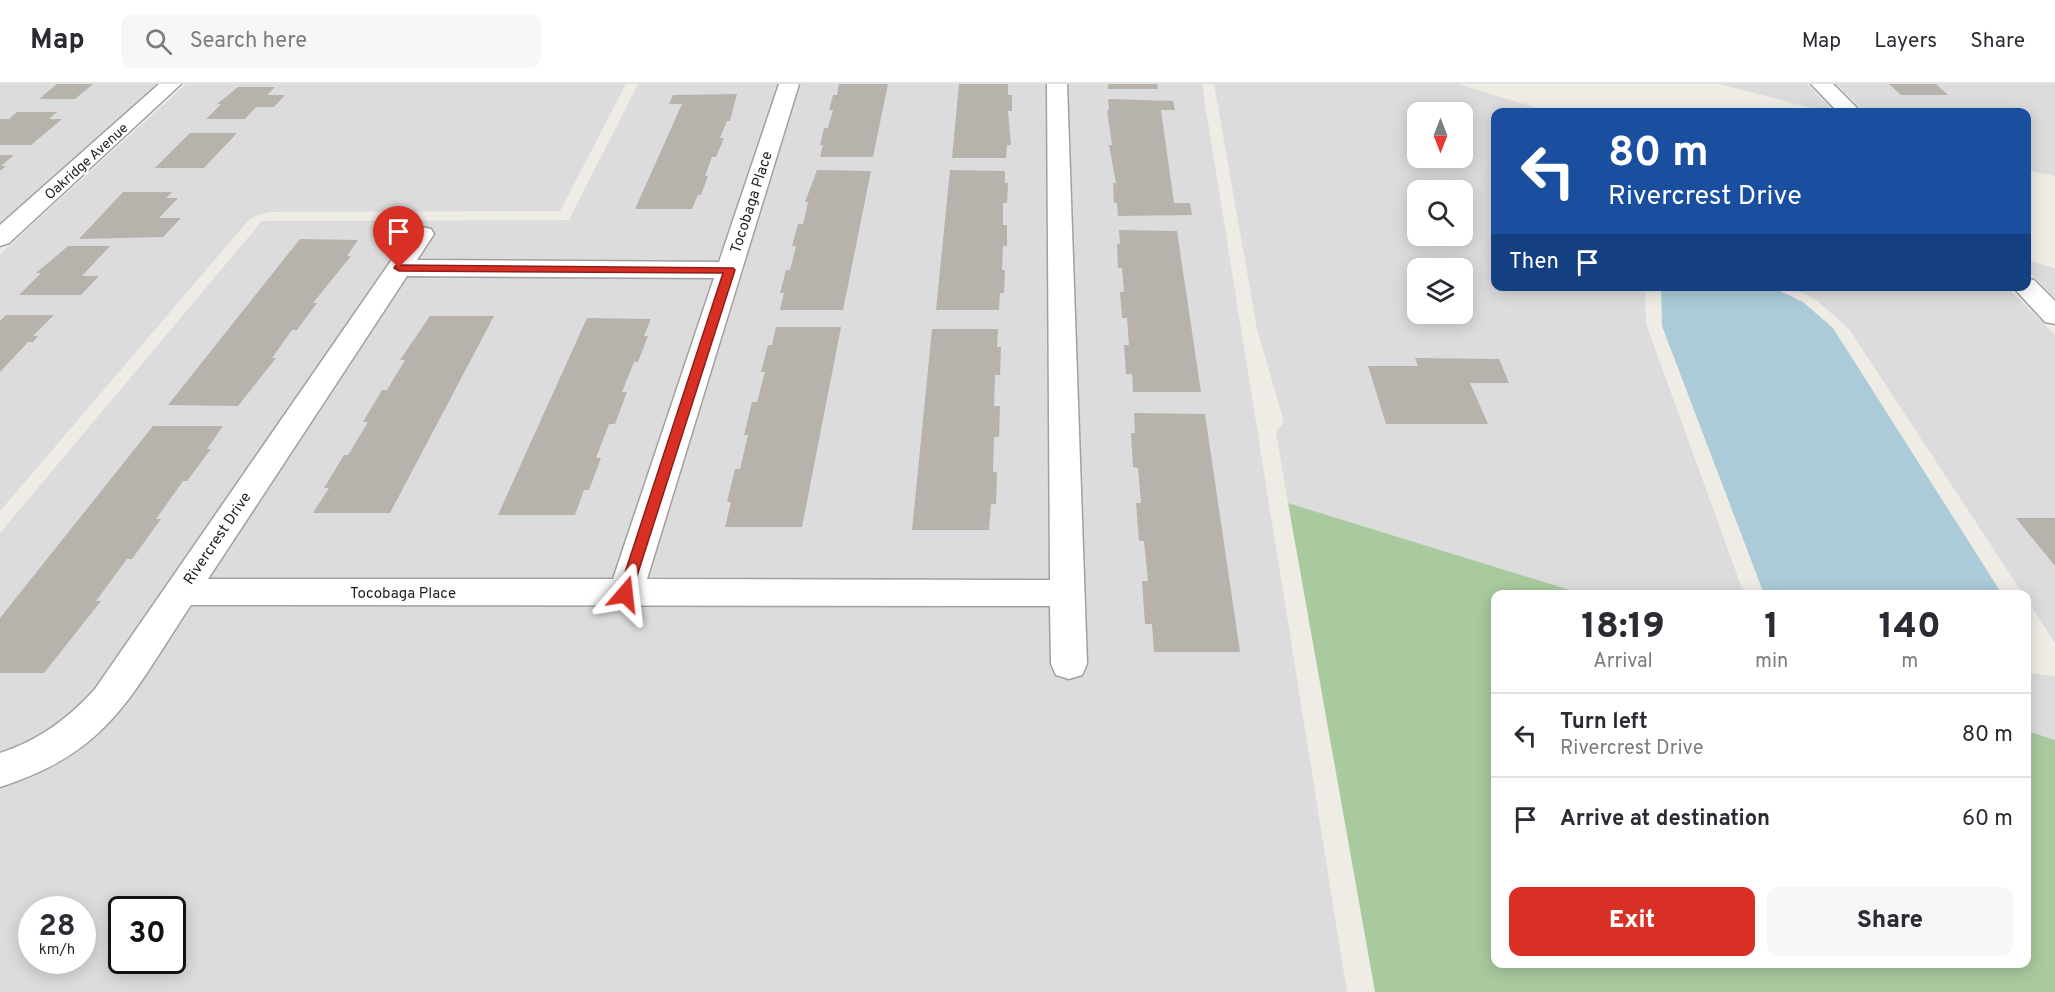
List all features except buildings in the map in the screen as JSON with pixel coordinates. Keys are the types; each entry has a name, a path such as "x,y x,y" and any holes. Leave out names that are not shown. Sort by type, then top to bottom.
{"street":[{"name":"Oakridge Avenue","path":"0,238 171,84"},
{"name":"Tocobaga Place","path":"625,594 789,84"},
{"path":"1057,84 1069,664"},
{"path":"1821,84 1846,108"},
{"name":"Rivercrest Drive","path":"0,770 37,756 95,717 422,234"},
{"path":"399,268 730,270"},
{"path":"2030,291 2055,316"},
{"name":"Tocobaga Place","path":"181,592 1068,593"}],"shaded area":[{"path":"0,84 157,84 0,223"},
{"path":"186,84 626,84 560,211 270,212 255,216 248,221 0,511 0,254"},
{"path":"638,84 1202,84 1347,992 0,992 0,533 262,221 569,220"},
{"path":"1214,84 1458,84 1537,108 1491,108 1491,291 1645,291 1646,324 1743,590 1570,590 1288,503 1276,432 1284,422 1257,329"},
{"path":"1719,84 1807,84 1831,108 1812,108"},
{"path":"1836,84 2055,84 2055,176 2031,171 2031,108 1861,108"},
{"path":"2031,261 2055,268 2055,298 2031,274"},
{"path":"1799,291 2011,291 2055,335 2055,643 2031,606 2031,590 2020,590 1849,329 1816,300"},
{"path":"2031,673 2055,676 2055,740 2031,732"}],"green space":[{"path":"1288,503 1570,590 1491,590 1491,968 2031,968 2031,732 2055,740 2055,992 1375,992"}],"water":[{"path":"1661,291 1780,291 1803,302 1833,328 1999,590 1762,590 1662,326"}],"route":[{"path":"399,268 730,270 625,594"}]}
